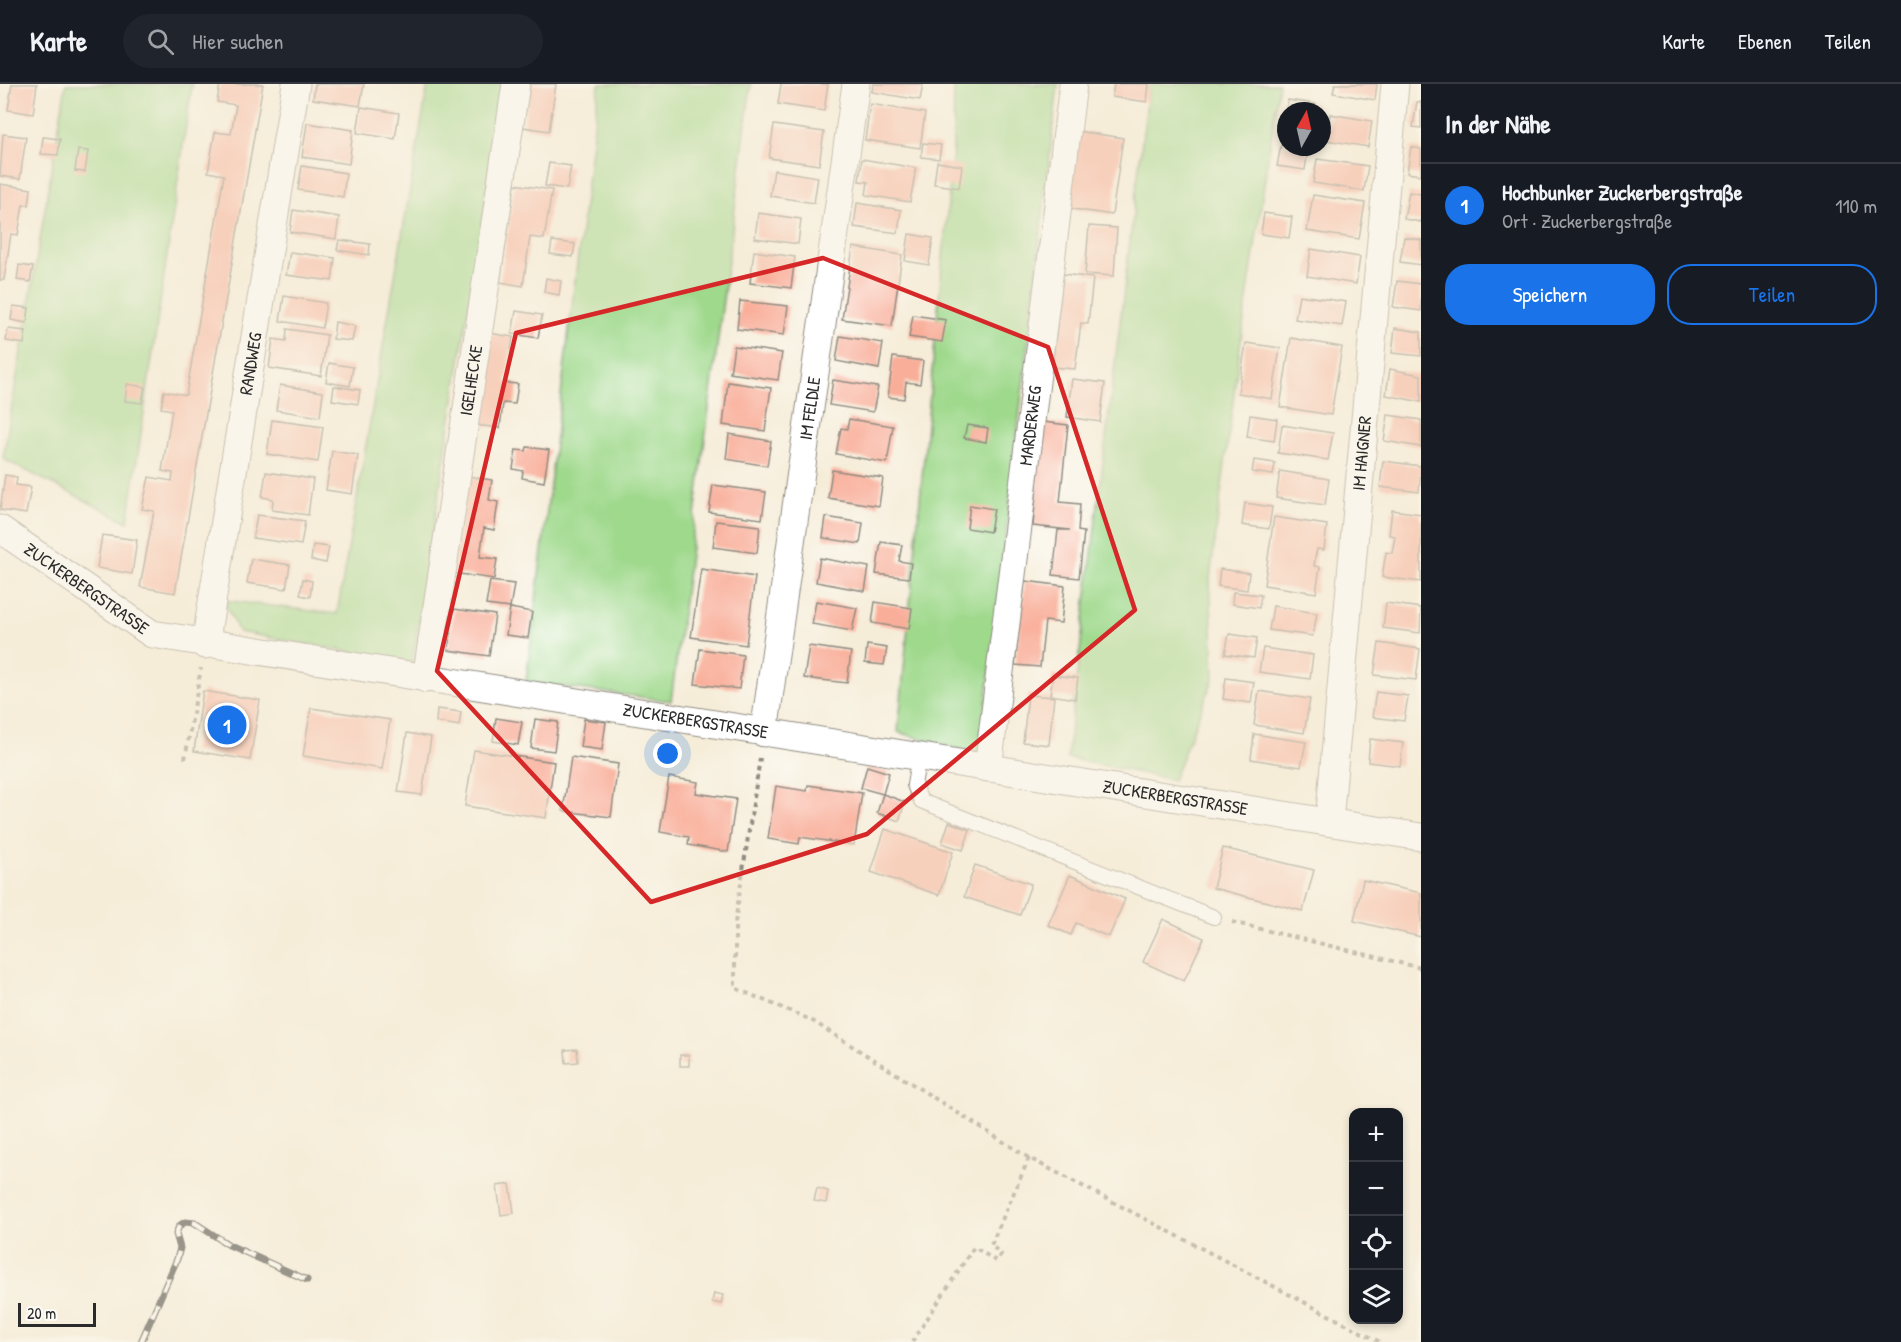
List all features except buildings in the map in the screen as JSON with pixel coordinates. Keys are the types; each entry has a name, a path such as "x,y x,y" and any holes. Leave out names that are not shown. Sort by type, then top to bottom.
{"street":[{"name":"RANDWEG","path":"205,645 296,84"},
{"name":"IGELHECKE","path":"426,679 516,84"},
{"name":"IM FELDLE","path":"764,733 856,84"},
{"name":"MARDERWEG","path":"988,768 1073,84"},
{"name":"IM HAIGNER","path":"1329,822 1395,84"},
{"name":"ZUCKERBERGSTRASSE","path":"0,529 152,634 205,645 1421,837"}],"lane":[{"path":"919,756 914,785 921,801 1214,917"}],"path":[{"path":"185,759 205,645"},
{"path":"764,733 735,923 735,988 811,1020 1029,1158 1380,1342"},
{"path":"1214,917 1421,968"},
{"path":"912,1342 974,1247 996,1261 1001,1254 991,1245 1029,1158"}],"highlighted area":[{"path":"823,258 1048,347 1135,610 867,834 651,902 437,671 516,333"}],"green space":[{"path":"66,84 192,84 128,522 3,459"},
{"path":"428,84 504,84 412,663 239,632 223,600 337,614"},
{"path":"599,84 751,84 671,701 526,682"},
{"path":"954,84 1058,84 980,756 898,732 953,150"},
{"path":"1149,84 1279,84 1241,340 1210,578 1214,677 1173,780 1067,758"}],"railway":[{"path":"141,1342 177,1259 180,1248 176,1234 179,1226 185,1222 195,1223 229,1245 307,1280"}],"place":[{"name":"Hochbunker Zuckerbergstraße","path":"227,725"}]}
